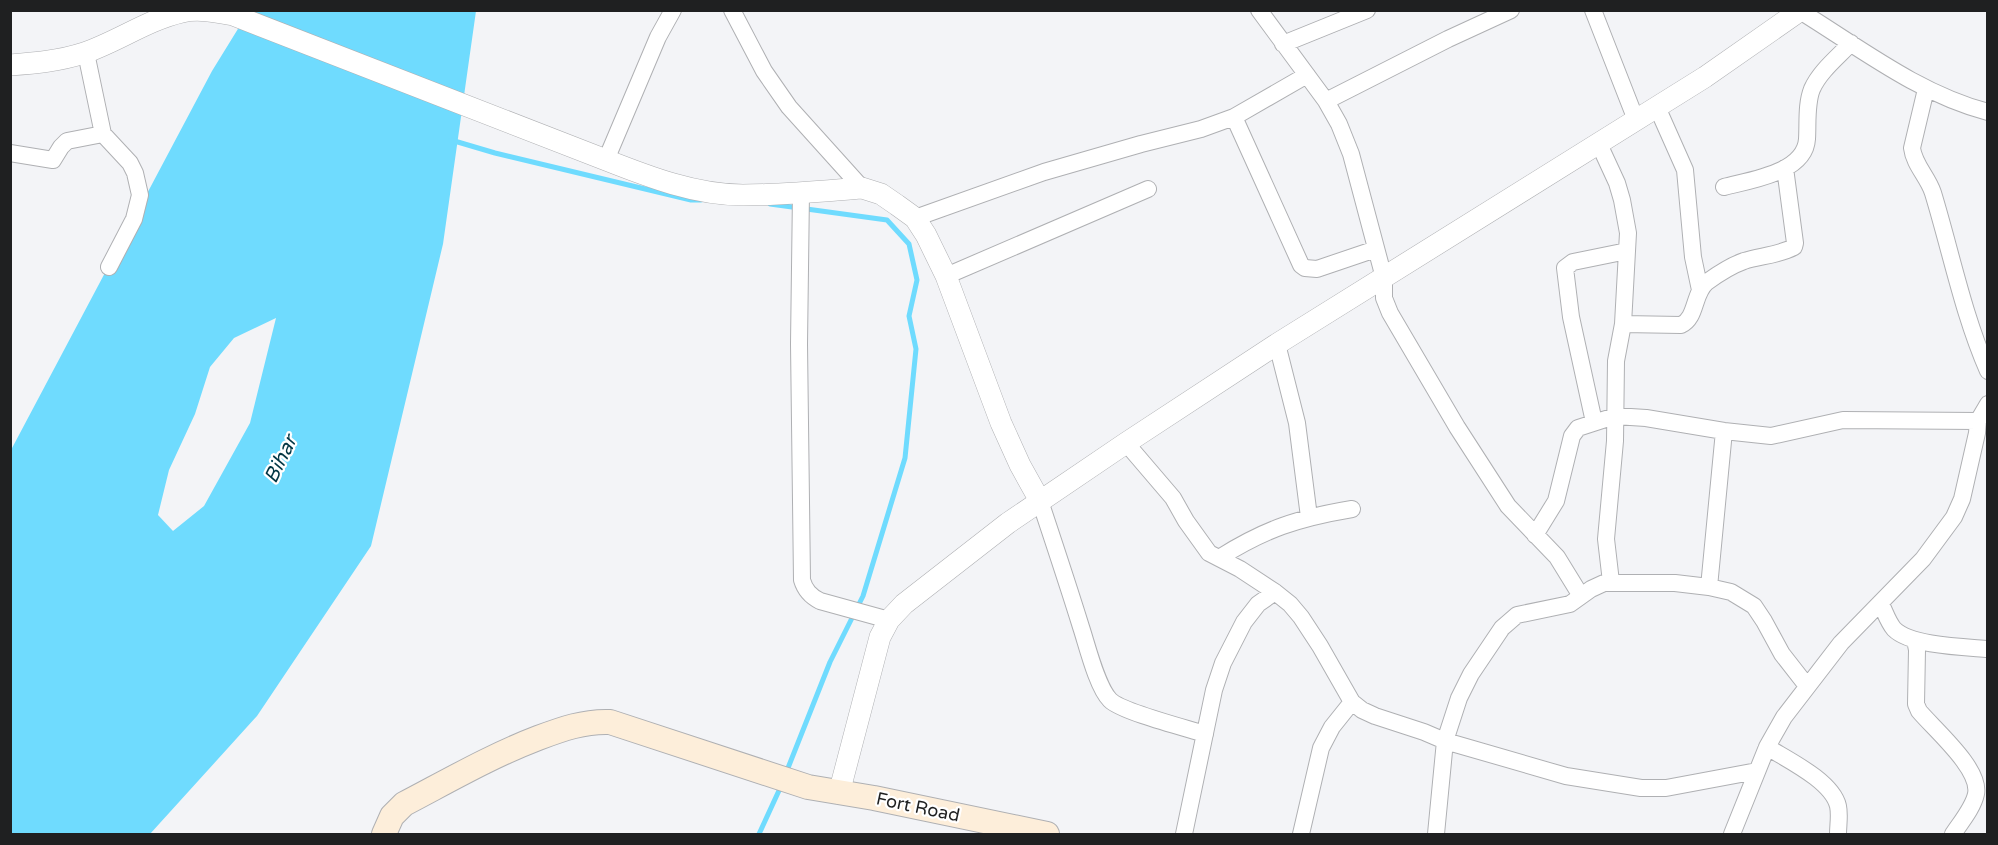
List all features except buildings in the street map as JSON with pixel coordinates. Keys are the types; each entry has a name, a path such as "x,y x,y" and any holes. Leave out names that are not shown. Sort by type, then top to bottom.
{"main road":[{"name":"Fort Road","path":"384,834 392,816 404,804 502,752 568,727 593,721 610,722 782,779 839,793 874,798 1047,834"}],"street":[{"path":"606,160 658,37 673,10"},
{"path":"732,10 764,71 789,108 862,188"},
{"path":"1259,10 1326,100 1339,124 1351,154 1384,278 1384,298 1387,306 1456,427 1508,506 1557,557 1581,596"},
{"path":"1283,44 1367,10"},
{"path":"1326,100 1511,10"},
{"path":"1593,10 1636,120"},
{"path":"10,65 52,62 86,53 150,22 184,11 233,15 665,181 700,190 742,195 862,188 881,194 915,218 946,276 1001,423 1040,501 1103,689 1110,700 1119,705 1205,734"},
{"path":"839,793 880,637 889,620 912,598 1008,523 1126,443 1277,344 1705,77 1800,11 1926,89 1964,106 1988,112"},
{"path":"1724,187 1760,178 1796,162 1805,150 1809,101 1813,88 1821,75 1851,43"},
{"path":"86,53 103,134 130,163 140,195 134,219 109,267"},
{"path":"915,218 1044,172 1201,129 1234,117 1307,75"},
{"path":"1926,89 1912,153 1930,185 1959,281 1970,327 1988,371"},
{"path":"1656,107 1685,170 1693,256 1700,290"},
{"path":"1234,117 1301,265 1305,268 1317,269 1376,249"},
{"path":"10,153 52,160 56,158 67,141 103,134"},
{"path":"1599,144 1617,183 1628,233 1623,324 1616,361 1616,441 1606,539 1611,582"},
{"path":"1623,324 1685,324 1704,285 1734,265 1794,247 1785,168"},
{"path":"946,276 1148,189"},
{"path":"801,192 799,356 802,580 804,588 811,597 889,620"},
{"path":"1594,422 1571,317 1565,268 1573,262 1627,251"},
{"path":"1277,344 1297,423 1309,517"},
{"path":"1732,834 1767,747 1784,717 1841,643 1923,559 1954,516 1962,499 1978,421 1988,405"},
{"path":"1535,535 1556,501 1572,436 1578,428 1616,416 1646,418 1724,432 1772,436 1843,420 1978,421"},
{"path":"1709,587 1724,432"},
{"path":"1126,443 1173,498 1209,553 1240,569 1290,604 1320,646 1352,702 1362,710 1445,741 1566,776 1641,788 1666,788 1757,771"},
{"path":"1219,558 1269,530 1309,517 1352,509"},
{"path":"1436,834 1445,741 1459,698 1465,684 1502,628 1517,615 1566,605 1598,585 1611,582 1675,583 1731,592 1754,606 1782,654 1807,686"},
{"path":"1184,834 1214,690 1223,663 1244,622 1258,604 1275,592"},
{"path":"1881,604 1894,629 1915,640 1988,649"},
{"path":"1915,640 1917,650 1916,695 1919,711 1965,762 1975,780 1976,792 1973,802 1953,834"},
{"path":"1301,834 1321,748 1327,734 1352,702"},
{"path":"1767,747 1820,781 1835,796 1839,808 1838,834"}],"water":[{"name":"Bihar","path":"249,11 476,11 443,244 371,546 257,716 150,834 11,834 11,450 212,71","holes":["276,318 250,423 204,506 173,531 158,515 169,470 195,414 210,367 234,338"]}],"waterway":[{"path":"451,140 495,153 691,200 701,200"},
{"path":"770,204 887,220 909,244 917,280 909,316 916,349 905,458 863,596 830,662 786,773"},
{"path":"759,834 782,784"}]}
